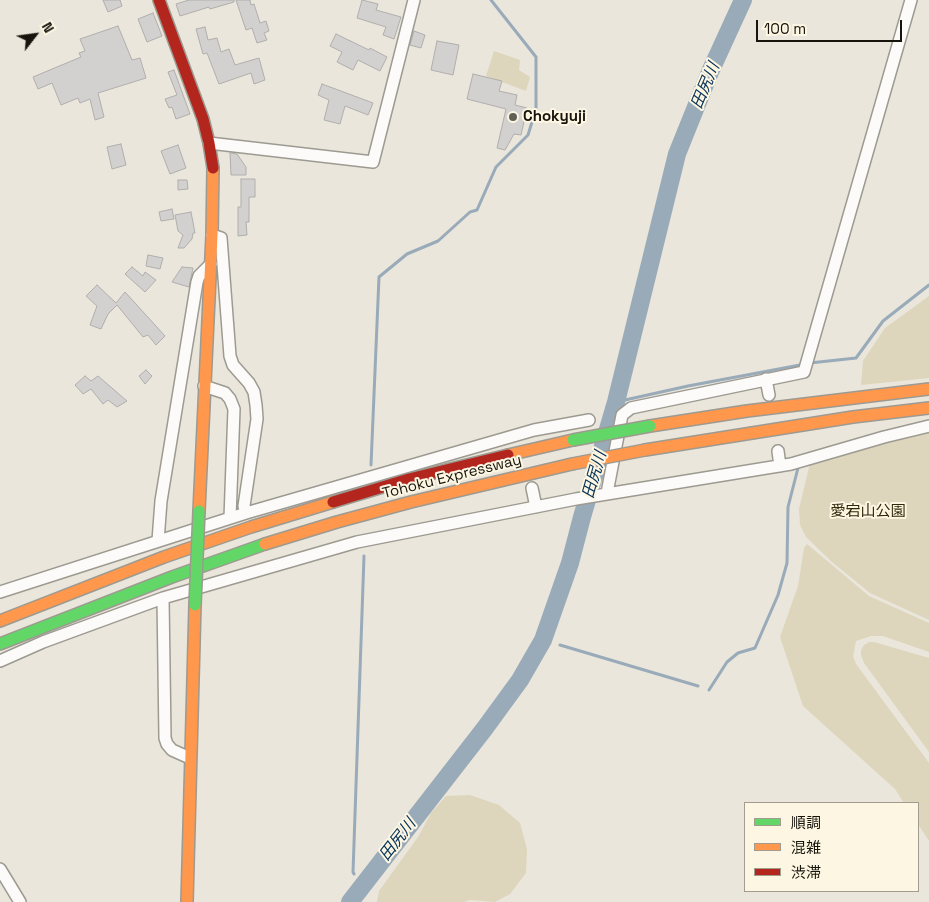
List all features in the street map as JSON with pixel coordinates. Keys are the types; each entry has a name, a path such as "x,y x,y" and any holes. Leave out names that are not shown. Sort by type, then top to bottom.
{"main road":[{"path":"159,0 203,119 209,143 212,171 212,236 195,605 187,902"},
{"name":"Tohoku Expressway","path":"0,621 164,557 296,513 409,479 573,440 650,426 756,410 929,389"},
{"name":"Tohoku Expressway","path":"0,644 172,577 257,547 337,522 411,502 572,464 645,450 844,418 929,408"}],"street":[{"path":"209,143 373,162 414,0"},
{"path":"604,494 622,415 626,410 804,372 911,0"},
{"path":"212,236 221,238 230,356 233,365 249,383 254,392 256,405 257,418 244,506 246,513"},
{"path":"158,541 160,501 197,282 199,276 211,264"},
{"path":"766,379 769,395"},
{"path":"204,386 226,393 234,409 230,518"},
{"path":"0,592 246,513 521,440 589,420"},
{"path":"0,661 43,642 163,598 357,542 576,499 780,466 929,426"},
{"path":"778,451 780,466"},
{"path":"532,488 536,507"},
{"path":"163,598 164,738 172,750 190,758"},
{"path":"0,868 20,902"}],"green space":[{"path":"494,51 520,60 519,70 530,77 526,91 486,76"},
{"path":"929,296 929,378 861,385 863,361 885,328"},
{"name":"愛宕山公園","path":"929,432 929,620 870,593 832,562 806,537 800,525 799,509 810,463"},
{"path":"807,544 869,596 929,623 929,652 883,636 871,636 856,641 853,656 856,664 929,763 929,841 919,826 919,802 903,802 895,789 803,706 780,637 798,586 804,548"},
{"path":"869,642 929,658 929,752 864,663 861,650"},
{"path":"470,795 499,805 520,823 527,849 526,873 510,894 495,902 470,900 464,902 377,902 379,891 418,837 431,813 446,796"}],"building":[{"path":"103,0 120,0 122,6 108,12"},
{"path":"189,0 234,0 234,2 180,16 176,4"},
{"path":"236,0 250,0 251,5 254,4 260,23 266,21 269,31 264,33 267,40 257,43 252,28 246,30"},
{"path":"362,0 378,4 376,10 401,17 394,39 383,35 386,27 357,18"},
{"path":"153,13 162,36 147,42 138,19"},
{"path":"118,26 132,60 140,58 146,78 98,93 104,117 95,120 90,99 80,103 78,98 61,105 52,83 38,89 33,77 81,57 79,53 85,51 80,39"},
{"path":"205,27 208,40 217,38 221,52 229,49 235,65 259,58 265,80 254,84 251,73 219,84 207,53 203,54 196,29"},
{"path":"414,31 425,35 421,48 410,45"},
{"path":"336,34 387,57 380,71 358,60 353,70 337,62 342,52 330,46"},
{"path":"437,41 459,45 453,75 431,70"},
{"path":"174,70 190,114 176,119 172,107 169,108 165,99 177,95 168,72"},
{"path":"473,74 502,81 499,91 517,95 515,105 527,108 521,135 514,134 505,150 497,148 506,109 467,99"},
{"path":"322,84 373,103 368,115 345,106 340,124 324,120 329,100 318,95"},
{"path":"121,144 126,165 112,169 107,147"},
{"path":"178,145 186,168 170,174 161,151"},
{"path":"230,153 237,154 246,167 246,175 231,175"},
{"path":"241,179 255,179 255,197 249,197 249,222 246,222 247,235 238,236 238,207 241,207"},
{"path":"178,180 187,180 188,189 178,190"},
{"path":"172,209 174,219 161,221 159,212"},
{"path":"191,212 195,233 193,233 192,239 184,248 178,248 183,235 178,231 175,215"},
{"path":"148,255 163,258 160,269 146,266"},
{"path":"132,267 143,276 145,272 156,280 145,292 125,274"},
{"path":"182,267 193,268 189,287 172,282"},
{"path":"97,285 116,303 125,292 165,336 156,345 148,335 143,337 117,305 108,314 101,329 90,325 97,306 86,296"},
{"path":"146,370 152,376 145,384 139,376"},
{"path":"85,376 91,381 98,376 127,401 117,407 108,400 103,404 91,389 83,394 75,385"}],"waterway":[{"path":"371,465 379,277 407,254 438,241 470,212 477,210 496,167 528,135 536,109 536,57 491,0"},
{"name":"田尻川","path":"350,902 485,728 520,680 543,640 570,563 616,402 677,154 710,72 743,0"},
{"path":"810,363 856,358 883,321 929,285"},
{"path":"616,402 800,365"},
{"path":"709,690 727,662 738,653 755,648 778,595 787,563 788,507 798,468"},
{"path":"354,874 364,556"},
{"path":"560,645 698,686"},
{"name":"田尻川","path":"360,879 365,882"}],"traffic: fast":[{"path":"573,440 650,426"},
{"path":"195,605 199,511"},
{"path":"0,644 172,577 265,544"}],"traffic: slow":[{"path":"199,511 212,235 213,168"},
{"path":"650,426 747,411 929,389"},
{"path":"645,450 853,417 929,408"},
{"path":"508,455 573,440"},
{"path":"572,464 645,450"},
{"path":"265,544 411,502 572,464"},
{"path":"0,621 164,557 251,527 333,502"},
{"path":"187,902 195,605"}],"traffic: jam":[{"path":"159,0 203,119 213,168"},
{"path":"333,502 409,479 508,455"}],"place":[{"name":"Chokyuji","path":"513,117"}]}
